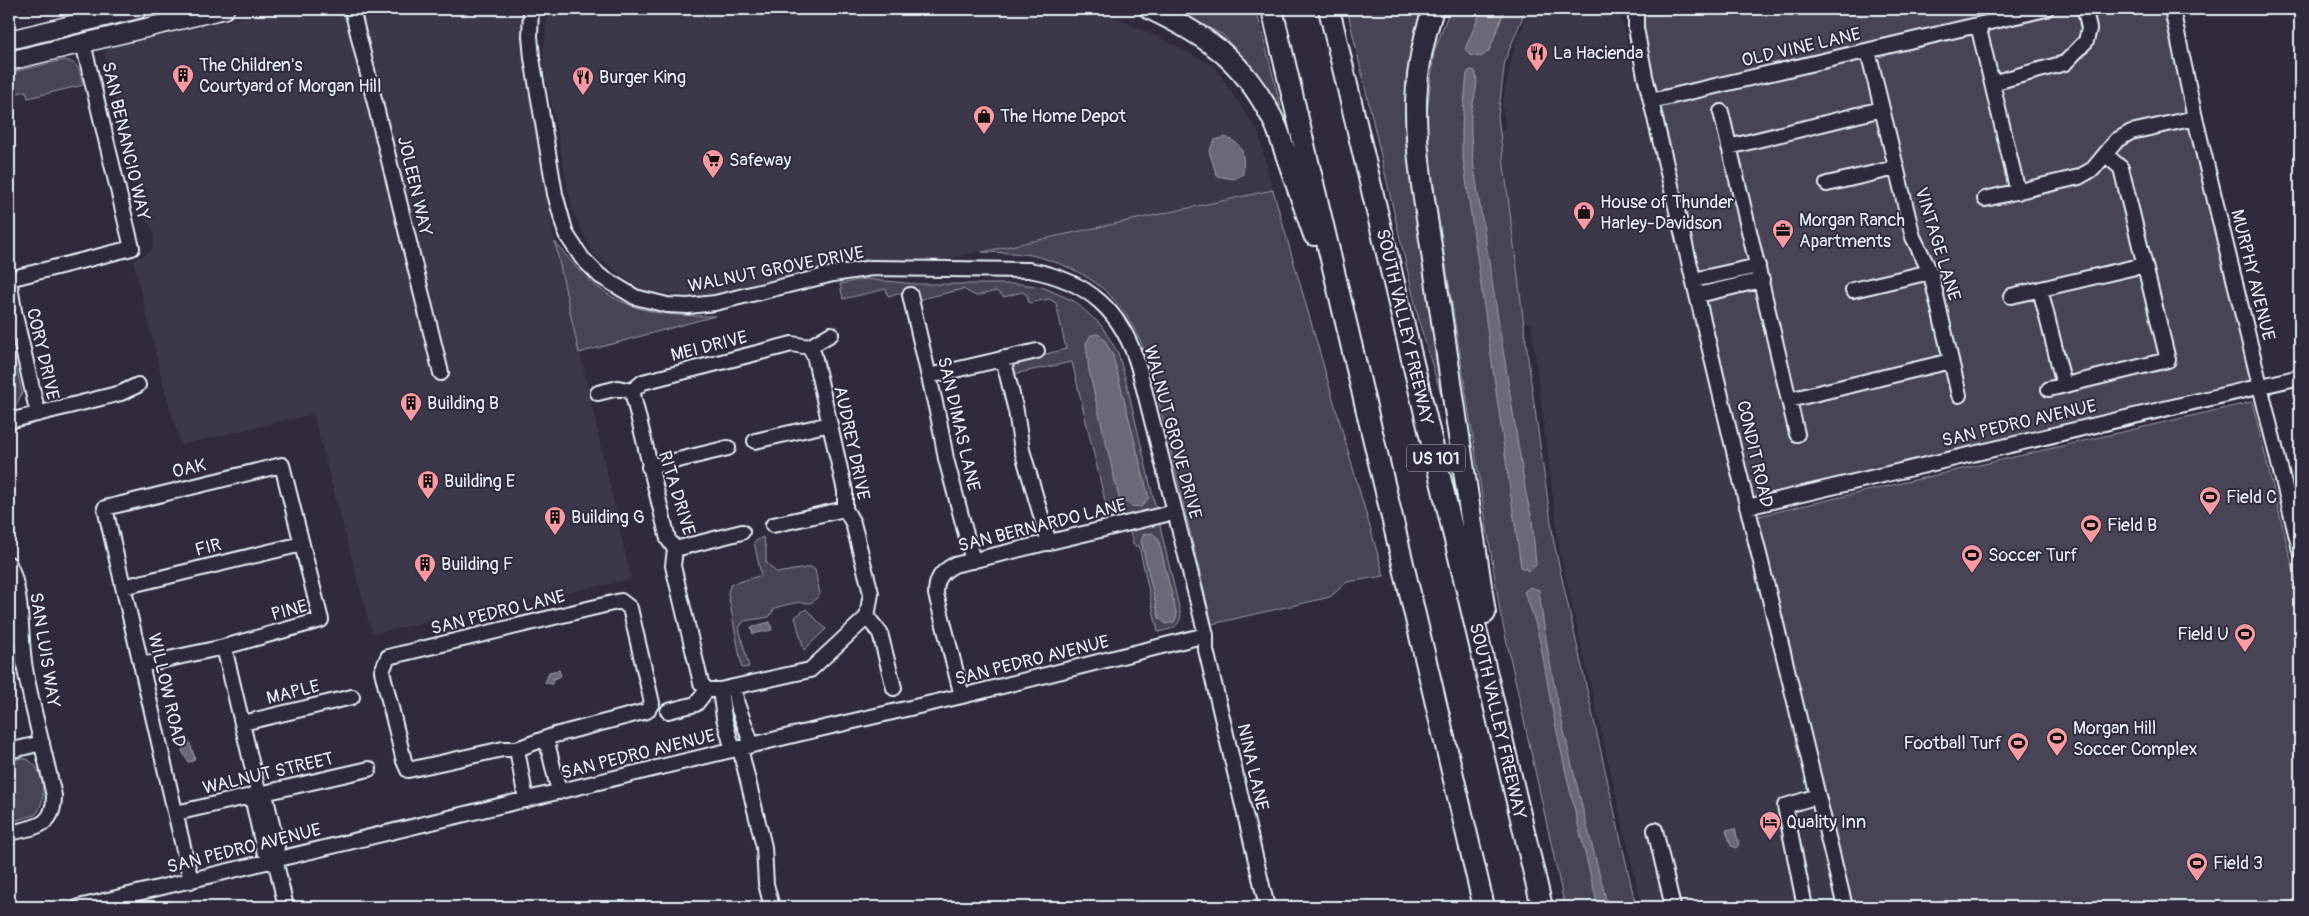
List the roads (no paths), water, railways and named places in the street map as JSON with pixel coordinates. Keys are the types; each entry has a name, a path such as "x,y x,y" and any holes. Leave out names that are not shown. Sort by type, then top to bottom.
{"highway":[{"path":"1150,9 1189,28 1219,49 1234,63 1259,94 1284,145 1351,343"},
{"name":"US 101","path":"1272,9 1484,907"},
{"name":"SOUTH VALLEY FREEWAY","path":"1329,9 1542,907"},
{"path":"1434,9 1418,69 1415,128 1486,616 1482,653"}],"main road":[{"path":"9,40 138,9"},
{"path":"163,24 165,17 182,9"},
{"path":"9,61 225,9"},
{"path":"9,51 19,49 35,34"}],"street":[{"name":"JOLEEN WAY","path":"352,9 441,373"},
{"name":"WALNUT GROVE DRIVE","path":"521,9 522,24 530,36"},
{"name":"WALNUT GROVE DRIVE","path":"531,9 530,36 555,194 566,234 582,258 600,276 617,287 649,302 688,306 715,303 833,274 879,268 1028,270 1050,274 1070,281 1104,305 1127,336 1139,369 1206,635"},
{"name":"CONDIT ROAD","path":"1636,9 1637,36 1651,101 1846,907"},
{"name":"OLD VINE LANE","path":"1651,101 2046,9"},
{"path":"1992,83 2065,63 2086,41 2090,29 2084,9"},
{"name":"MURPHY AVENUE","path":"2172,9 2195,118 2262,386 2300,550"},
{"path":"1978,25 2018,192"},
{"name":"SAN BENANCIO WAY","path":"83,43 132,248"},
{"name":"VINTAGE LANE","path":"1868,51 1913,237 1930,272 1959,395"},
{"path":"1729,147 1882,110"},
{"path":"1721,112 1797,434"},
{"path":"1985,199 2079,177 2093,169 2117,140 2131,132 2195,118"},
{"path":"2049,389 2168,360 2121,168 2106,155"},
{"path":"1827,184 1896,168"},
{"name":"CORY DRIVE","path":"38,414 14,311 9,279 132,248"},
{"path":"2011,296 2144,265"},
{"path":"1694,280 1758,266"},
{"path":"1853,290 1930,272"},
{"path":"1698,295 1762,280"},
{"path":"2040,289 2064,385"},
{"name":"SAN DIMAS LANE","path":"910,295 946,459 973,561"},
{"path":"810,347 831,334"},
{"name":"MEI DRIVE","path":"598,393 618,388 632,391 643,382 792,344 810,347"},
{"name":"AUDREY DRIVE","path":"810,347 814,356 846,490 844,509 853,523 871,593 867,616"},
{"path":"929,376 1037,351"},
{"path":"1003,358 1016,411 1022,450 1049,543"},
{"path":"1789,400 1951,361"},
{"name":"SAN PEDRO AVENUE","path":"1748,507 2300,377"},
{"name":"CORY DRIVE","path":"9,421 121,393 138,386"},
{"name":"RITA DRIVE","path":"632,391 668,539 674,549 673,566 700,683 713,690 724,718 742,748"},
{"path":"756,441 830,424"},
{"path":"649,467 728,448"},
{"name":"OAK","path":"105,508 282,465"},
{"name":"PINE","path":"141,665 224,647 321,620 282,465"},
{"name":"WILLOW ROAD","path":"105,508 191,881"},
{"path":"773,525 844,509"},
{"name":"SAN BERNARDO LANE","path":"962,696 936,594 936,584 943,572 954,566 973,561 1175,512"},
{"path":"674,549 742,532"},
{"name":"FIR","path":"123,587 302,544"},
{"name":"SAN LUIS WAY","path":"9,564 20,608 25,669 54,796 52,815 40,825 9,833"},
{"name":"SAN PEDRO LANE","path":"621,601 630,608 652,703 647,711 546,738 517,749 503,749 408,770 404,762 382,671 388,657 621,601"},
{"path":"668,711 696,704 713,690 810,670 867,616 880,633 894,688"},
{"name":"SAN PEDRO AVENUE","path":"79,907 962,696 1206,635"},
{"name":"NINA LANE","path":"1206,635 1206,650 1267,907"},
{"path":"224,647 259,796 277,846 276,859 286,907"},
{"path":"734,687 737,704 742,714 742,748 764,847 766,884 772,907"},
{"name":"MAPLE","path":"243,723 352,697"},
{"path":"724,718 732,711 742,714"},
{"path":"546,738 559,792"},
{"path":"9,751 42,743"},
{"path":"517,749 526,800"},
{"name":"WALNUT STREET","path":"176,812 259,796 369,769"},
{"path":"1805,907 1785,806 1818,796"},
{"path":"1655,830 1673,907"}],"water":[{"path":"1482,9 1505,9 1489,51 1481,57 1470,55 1465,49"},
{"path":"1471,70 1475,71 1477,81 1471,113 1471,141 1474,168 1526,494 1532,519 1536,565 1529,571 1521,567 1462,151 1462,125 1467,73"},
{"path":"1225,137 1236,143 1242,151 1243,174 1234,179 1217,176 1209,151 1215,140"},
{"path":"1098,334 1104,339 1113,356 1149,498 1141,507 1131,506 1119,498 1089,371 1086,343 1091,335"},
{"path":"1152,533 1158,538 1177,616 1174,622 1166,624 1159,618 1141,541 1144,534"},
{"path":"1530,587 1539,590 1559,710 1608,907 1598,907 1559,742 1539,638 1524,592"},
{"path":"770,622 772,630 753,634 751,627"},
{"path":"559,670 561,676 553,679 552,684 545,683 549,672"},
{"path":"189,741 195,758 193,761 188,762 182,751 184,742"},
{"path":"1735,829 1739,844 1736,848 1731,846 1726,830"}],"place":[{"name":"La Hacienda","path":"1537,72"},
{"name":"The Children's Courtyard of Morgan Hill","path":"183,94"},
{"name":"Burger King","path":"583,96"},
{"name":"The Home Depot","path":"984,135"},
{"name":"Safeway","path":"713,179"},
{"name":"House of Thunder Harley-Davidson","path":"1584,231"},
{"name":"Morgan Ranch Apartments","path":"1783,249"},
{"name":"Building B","path":"411,422"},
{"name":"Building E","path":"428,500"},
{"name":"Field C","path":"2210,516"},
{"name":"Building G","path":"555,536"},
{"name":"Field B","path":"2091,544"},
{"name":"Soccer Turf","path":"1972,574"},
{"name":"Building F","path":"425,583"},
{"name":"Field U","path":"2245,653"},
{"name":"Morgan Hill Soccer Complex","path":"2057,757"},
{"name":"Football Turf","path":"2018,762"},
{"name":"Quality Inn","path":"1770,841"},
{"name":"Field 3","path":"2197,882"}]}
